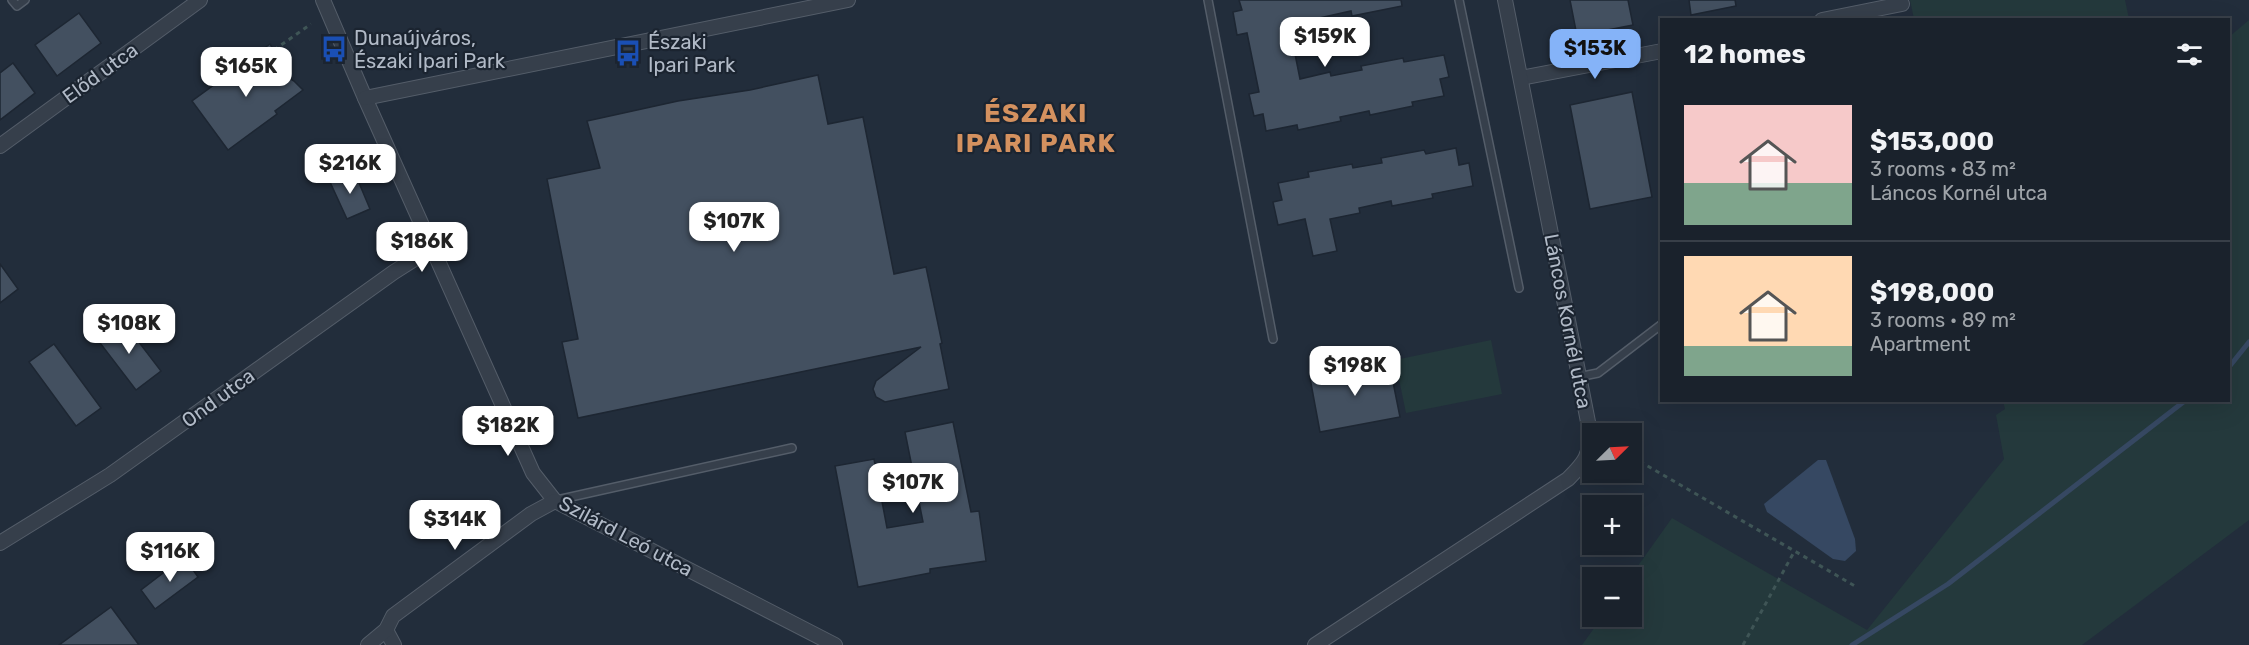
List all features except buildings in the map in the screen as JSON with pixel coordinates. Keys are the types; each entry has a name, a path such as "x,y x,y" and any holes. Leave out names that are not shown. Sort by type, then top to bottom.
{"street":[{"name":"Előd utca","path":"0,146 200,0"},
{"name":"Szilárd Leó utca","path":"324,0 365,98 533,472 555,501 835,645"},
{"path":"365,98 848,0"},
{"name":"Láncos Kornél utca","path":"1315,645 1568,479 1584,463 1590,450 1590,432 1505,0"},
{"path":"1832,18 1902,4"},
{"path":"1521,78 1660,51"},
{"name":"Ond utca","path":"0,543 110,475 394,272 432,248"},
{"path":"368,645 386,630 393,616 531,514 555,501"},
{"path":"386,630 394,645"}],"lane":[{"path":"12,0 17,6 25,0"},
{"path":"1208,0 1273,339"},
{"path":"1459,0 1519,288"},
{"path":"1578,377 1598,372 1660,326"},
{"path":"555,501 792,448"}],"path":[{"path":"274,50 310,24"},
{"path":"1642,463 1855,586"},
{"path":"1743,645 1794,552"}],"green space":[{"path":"1910,0 2125,0 2129,18 1914,18"},
{"path":"2249,20 2249,520 2082,645 1582,645 1595,627 1642,627 1642,567 1637,567 1672,518 1867,630 2004,459 1996,415 2005,409 2003,402 2230,402 2230,36"},
{"path":"1491,340 1502,394 1406,413 1395,360"}],"water":[{"path":"1818,460 1826,460 1855,539 1856,551 1845,561 1833,559 1767,512 1764,504"}],"waterway":[{"path":"2230,366 2249,342"},
{"path":"1852,645 1948,584 2183,402"}],"place":[{"name":"Dunaújváros, Északi Ipari Park","path":"334,49"},
{"name":"Északi Ipari Park","path":"628,53"}],"district":[{"name":"ÉSZAKI IPARI PARK","path":"1036,128"}]}
